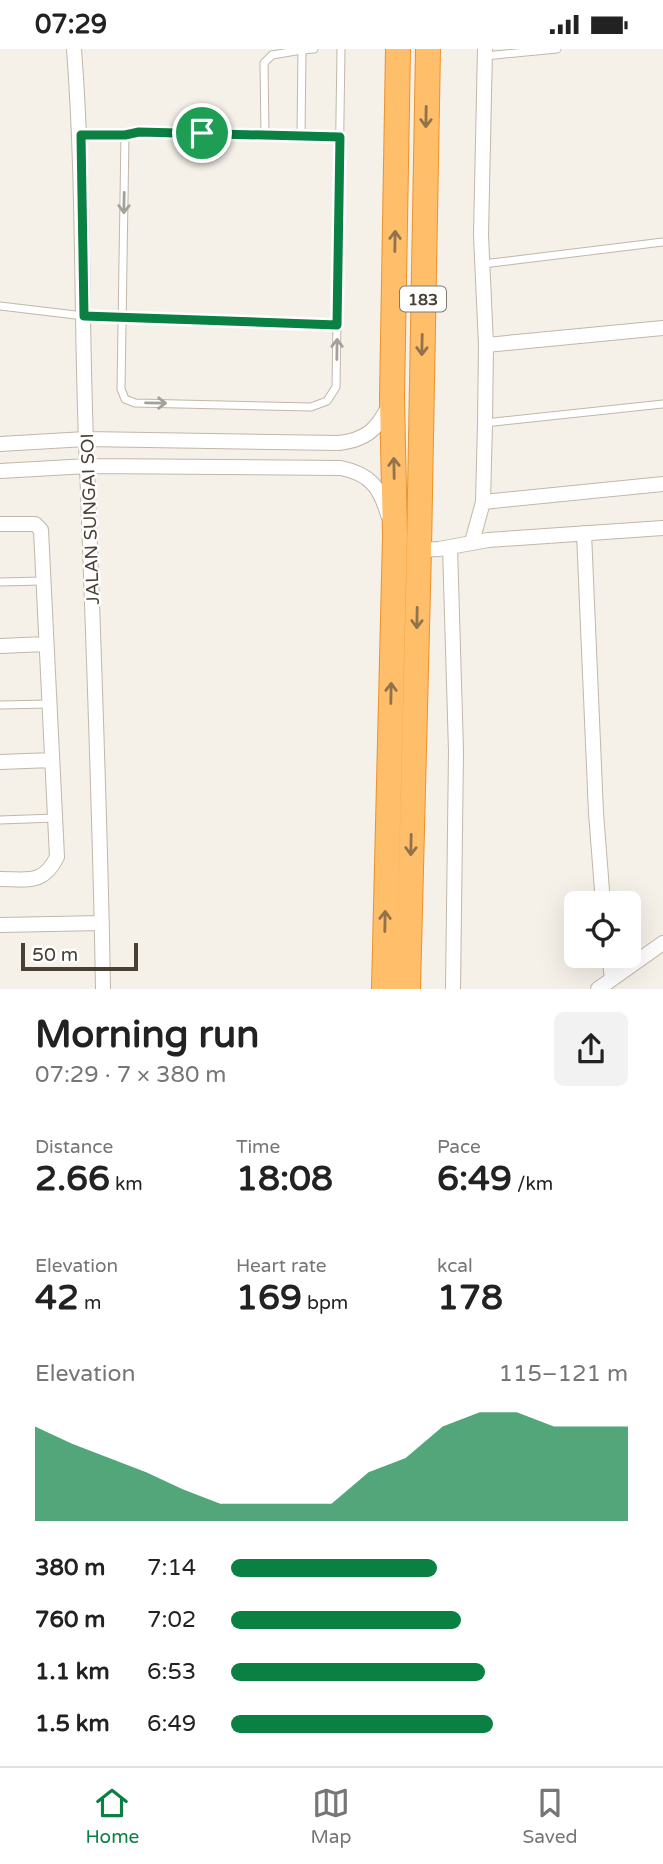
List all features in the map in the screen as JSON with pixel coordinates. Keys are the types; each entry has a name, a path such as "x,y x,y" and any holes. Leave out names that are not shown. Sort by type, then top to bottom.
{"highway":[{"name":"183","path":"384,989 395,536 392,398 398,49"},
{"name":"183","path":"408,989 428,49"}],"street":[{"name":"JALAN SUNGAI SOI","path":"74,49 81,135 86,439 97,695 103,989"},
{"path":"472,543 483,502 486,345 481,235 485,53"},
{"path":"486,345 663,328"},
{"path":"0,444 86,439 348,442 356,441 380,425 392,398"},
{"path":"0,471 88,466 341,468 357,471 372,480 386,507 395,536"},
{"path":"483,502 663,484"},
{"path":"0,524 35,524 41,530 57,857 50,872 41,877 0,879"},
{"path":"419,550 472,543 663,528"},
{"path":"584,533 596,813 602,891"},
{"path":"450,547 456,751 453,989"},
{"path":"0,646 46,644"},
{"path":"0,762 52,760"},
{"path":"0,925 102,923"},
{"path":"598,989 663,943"},
{"path":"611,968 612,979"}],"lane":[{"path":"265,135 264,64 272,55 314,49"},
{"path":"125,135 121,389 125,399 135,403 312,407 327,401 336,387 341,49"},
{"path":"485,53 557,49"},
{"path":"301,136 302,50"},
{"path":"81,135 125,135 139,132 340,137"},
{"path":"483,264 663,242"},
{"path":"0,306 84,316 337,325"},
{"path":"485,423 663,404"},
{"path":"0,582 43,581"},
{"path":"0,705 49,704"},
{"path":"0,820 55,818"}],"route":[{"path":"202,133 340,137 337,325 84,316 81,135 202,133"}]}
